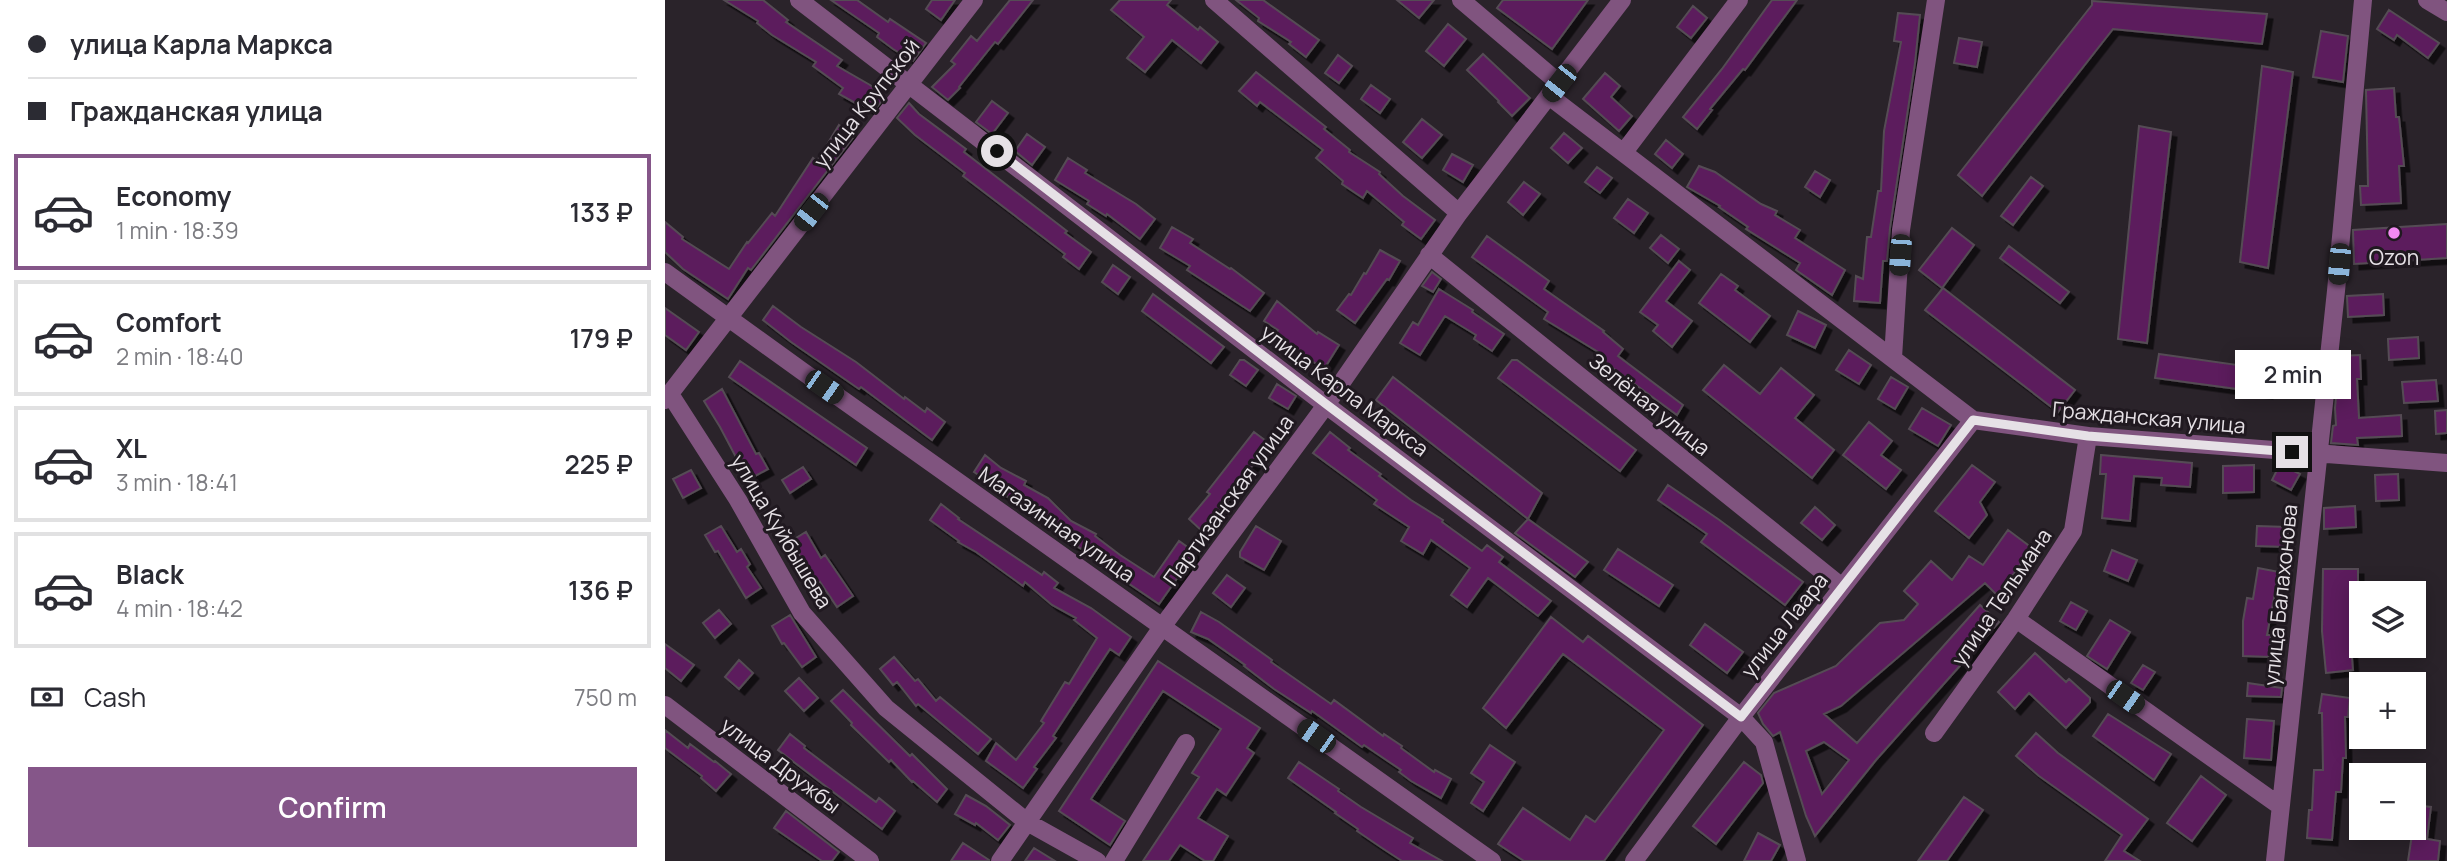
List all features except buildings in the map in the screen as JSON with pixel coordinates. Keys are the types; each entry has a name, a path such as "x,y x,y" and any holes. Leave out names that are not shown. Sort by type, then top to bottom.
{"street":[{"name":"улица Карла Маркса","path":"799,0 1326,404 1741,717 1764,742 1797,861"},
{"name":"улица Крупской","path":"667,397 974,0"},
{"path":"1214,0 1459,214"},
{"path":"1461,0 1554,90 1624,152 1973,420"},
{"name":"Партизанская улица","path":"1000,861 1162,627 1326,404 1459,214 1622,0"},
{"path":"1624,152 1739,0"},
{"path":"1893,358 1901,230 1936,0"},
{"name":"улица Балахонова","path":"2275,861 2336,291 2363,0"},
{"path":"2427,0 2447,12"},
{"name":"Зелёная улица","path":"1430,255 1842,587"},
{"name":"Магазинная улица","path":"665,272 1492,861"},
{"name":"улица Куйбышева","path":"667,397 739,500 802,613 886,709 1027,822 1097,861"},
{"name":"Гражданская улица","path":"1973,420 2088,436 2447,463"},
{"name":"улица Лаара","path":"1634,861 1741,717 1973,420"},
{"name":"улица Тельмана","path":"1934,733 2016,619 2073,531 2088,436"},
{"path":"2016,619 2280,806"},
{"name":"улица Дружбы","path":"665,705 870,861"},
{"path":"1114,861 1186,743"}],"place":[{"name":"Ozon","path":"2394,233"}],"route":[{"path":"997,151 1326,404 1741,717 1973,420 2088,436 2292,452"}]}
